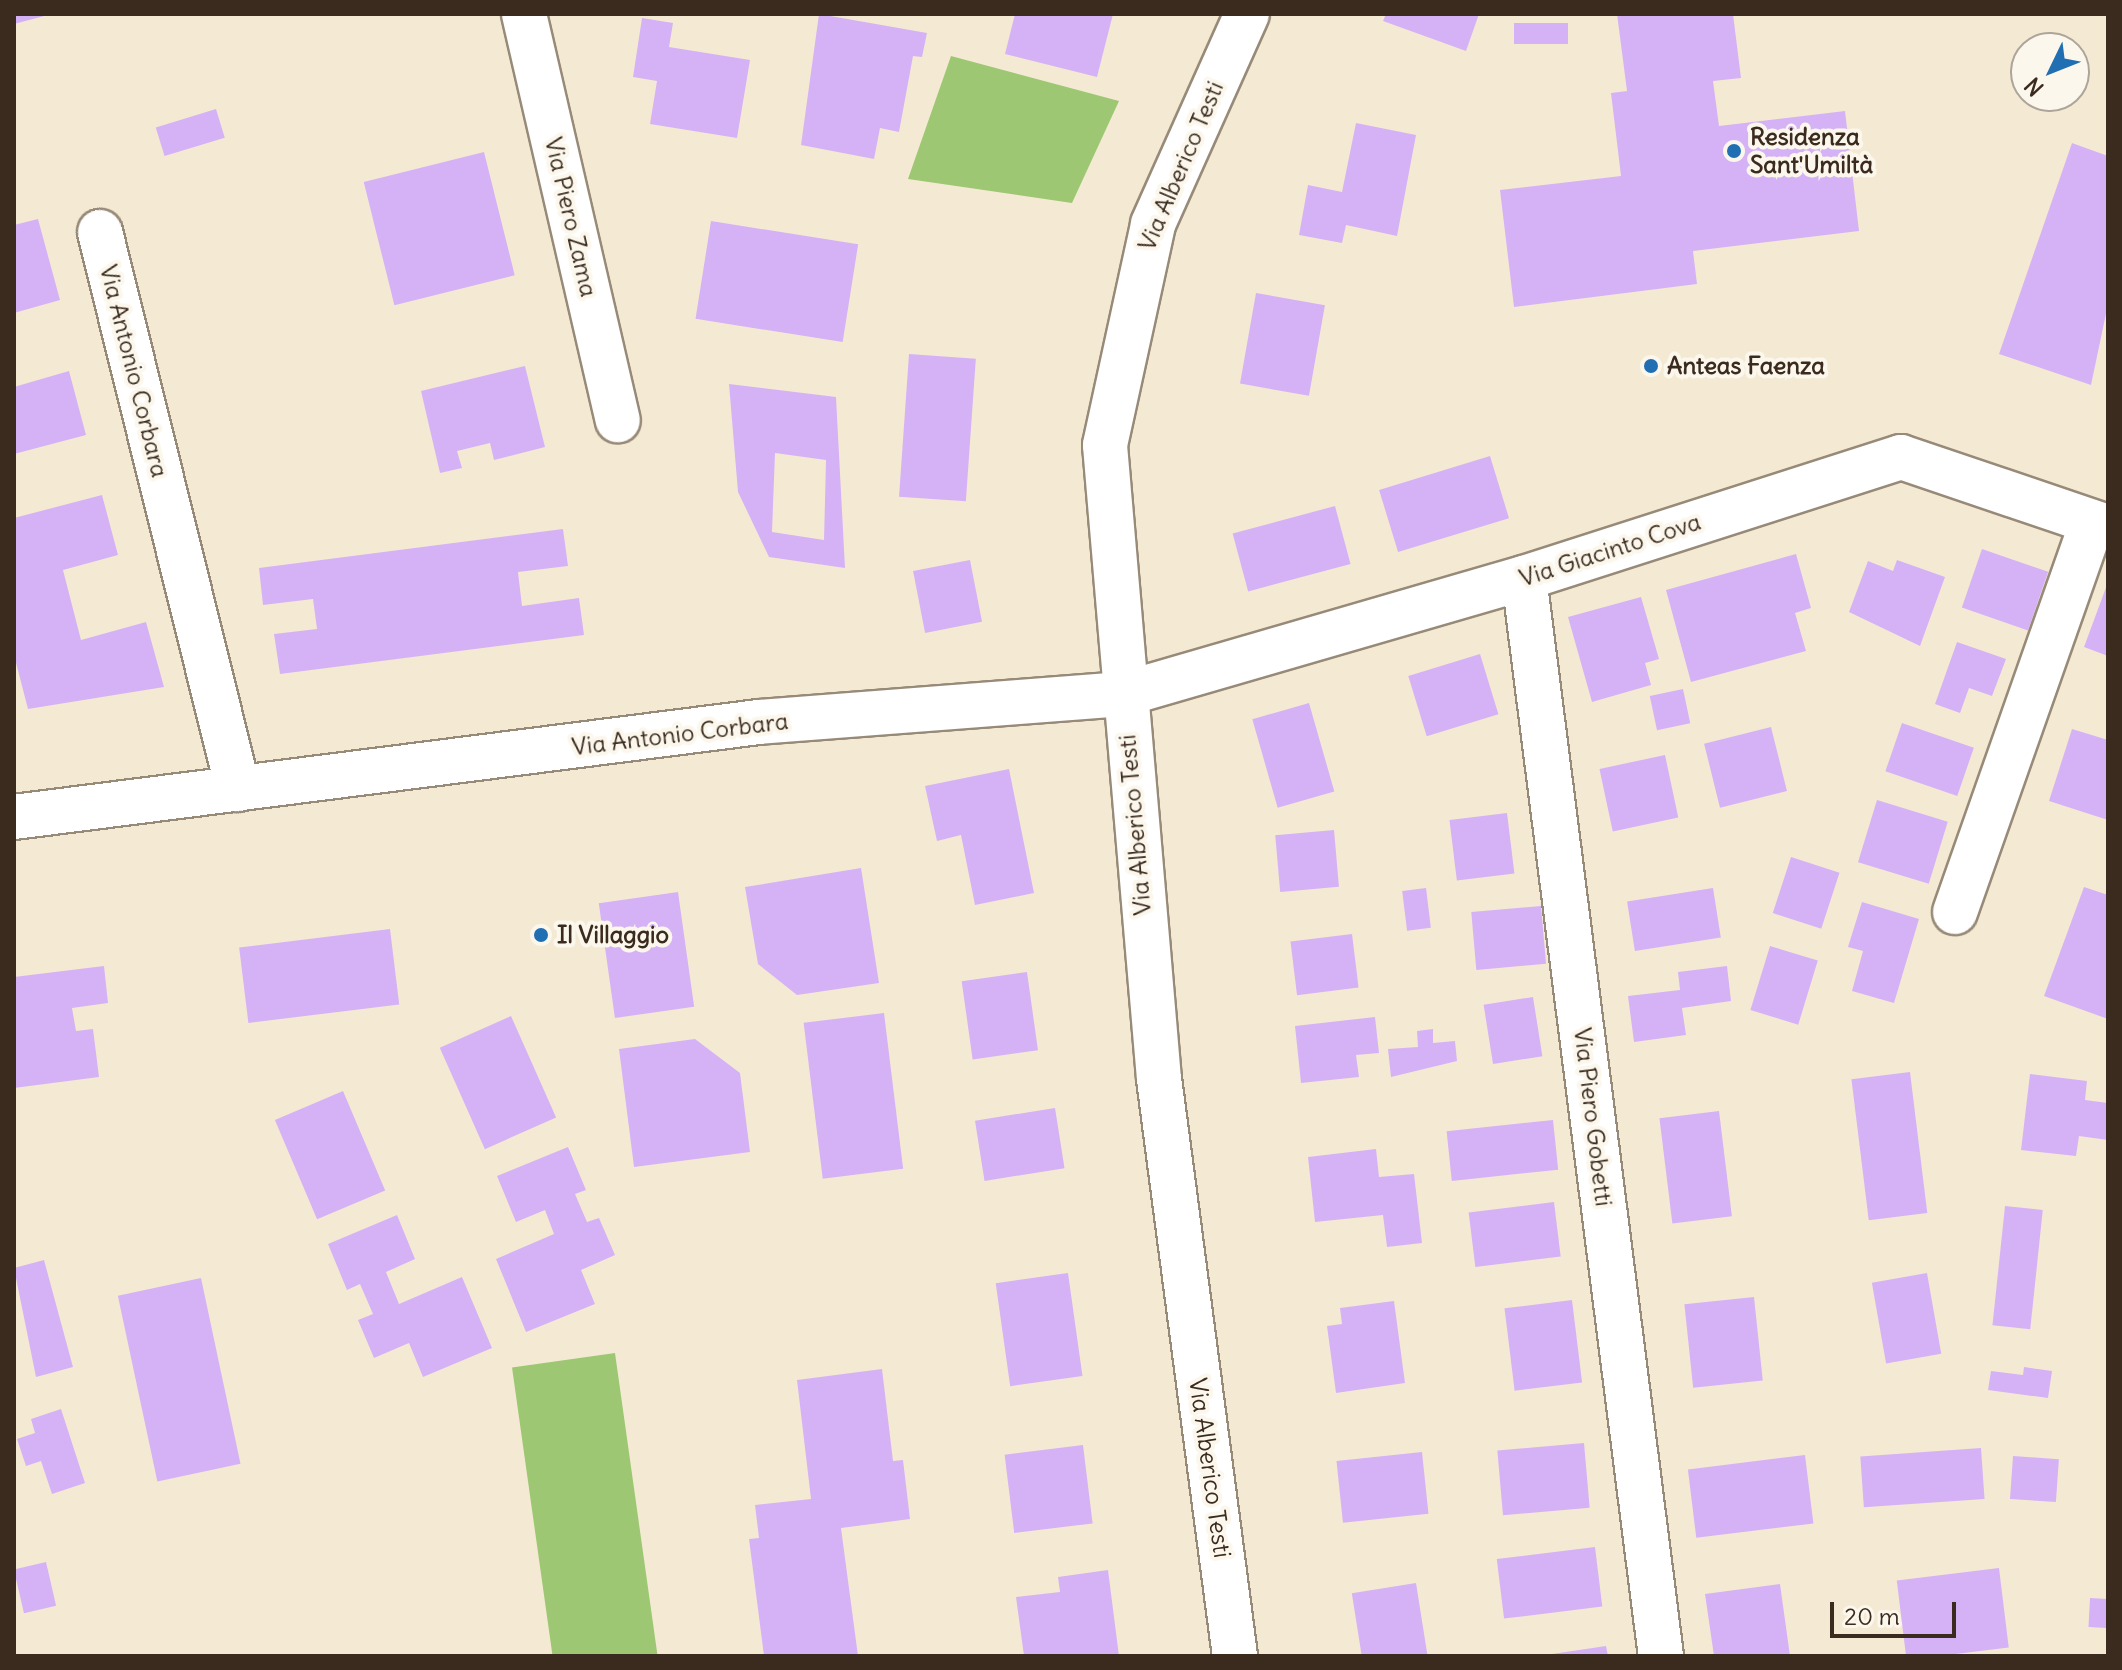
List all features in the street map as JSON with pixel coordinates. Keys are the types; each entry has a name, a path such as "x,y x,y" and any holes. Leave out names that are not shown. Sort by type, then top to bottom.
{"street":[{"name":"Via Piero Zama","path":"524,14 618,420"},
{"name":"Via Alberico Testi","path":"1235,1656 1159,1079 1105,445 1153,224 1247,14"},
{"name":"Via Antonio Corbara","path":"100,232 238,789"},
{"name":"Via Giacinto Cova","path":"1124,694 1524,578 1901,457 2100,525 1955,912"},
{"name":"Via Piero Gobetti","path":"1524,578 1661,1656"},
{"name":"Via Antonio Corbara","path":"14,817 759,722 1124,694"}],"green space":[{"path":"951,56 1119,101 1072,203 908,179"},
{"path":"615,1353 658,1656 553,1656 512,1367"}],"building":[{"path":"14,14 48,14 48,15 14,24"},
{"path":"819,14 927,33 922,57 913,56 899,132 880,128 874,159 801,145"},
{"path":"1015,14 1113,14 1097,77 1005,54"},
{"path":"1386,14 1479,14 1466,51 1383,21"},
{"name":"Residenza Sant'Umiltà","path":"1617,14 1733,14 1741,78 1713,81 1719,126 1845,111 1859,231 1693,251 1697,284 1514,307 1500,190 1621,176 1611,93 1627,91"},
{"path":"642,18 673,23 669,47 750,60 737,138 650,124 657,81 633,77"},
{"path":"1514,23 1568,23 1568,44 1514,44"},
{"path":"216,109 225,138 165,156 156,127"},
{"path":"1356,123 1416,135 1397,236 1346,225 1342,243 1299,235 1308,185 1342,192"},
{"path":"2072,143 2108,156 2108,304 2091,385 1999,354"},
{"path":"484,152 515,275 394,305 364,182"},
{"path":"38,219 60,300 14,313 14,225"},
{"path":"711,221 858,244 843,342 696,319"},
{"path":"1256,293 1325,305 1309,396 1240,384"},
{"path":"909,354 976,359 966,501 899,497"},
{"path":"525,366 545,447 494,460 490,443 457,451 462,468 440,473 421,391"},
{"path":"69,371 86,435 14,454 14,387"},
{"path":"729,384 836,397 845,568 769,557 738,492","holes":["775,453 826,460 824,540 772,532"]},
{"path":"1490,456 1509,518 1398,552 1379,490"},
{"path":"102,495 118,555 63,570 81,640 146,622 164,687 28,709 14,655 14,518"},
{"path":"1335,506 1351,564 1248,591 1233,533"},
{"path":"563,529 568,566 518,572 522,606 579,598 584,635 280,674 274,634 317,629 313,599 263,605 259,568"},
{"path":"1982,549 2048,572 2028,630 1962,608"},
{"path":"1796,554 1811,608 1795,613 1806,651 1691,682 1666,590"},
{"path":"970,560 982,622 925,633 913,571"},
{"path":"1897,560 1945,577 1920,646 1849,612 1868,561 1893,571"},
{"path":"2108,582 2108,656 2084,647"},
{"path":"1641,597 1659,659 1645,663 1651,685 1592,702 1568,617"},
{"path":"1957,642 2006,659 1992,696 1969,688 1960,713 1935,704"},
{"path":"1480,654 1498,714 1427,736 1408,676"},
{"path":"1683,689 1690,723 1657,730 1650,696"},
{"path":"1309,703 1334,791 1278,808 1252,719"},
{"path":"1902,723 1974,748 1957,796 1885,771"},
{"path":"1771,727 1787,791 1720,808 1704,744"},
{"path":"2072,729 2108,740 2108,820 2049,801"},
{"path":"1665,755 1678,818 1613,832 1599,769"},
{"path":"1009,769 1034,893 975,905 961,835 937,841 925,786"},
{"path":"1877,800 1948,822 1929,884 1858,862"},
{"path":"1507,813 1514,874 1457,881 1449,820"},
{"path":"1334,830 1339,887 1280,892 1275,835"},
{"path":"1791,857 1840,873 1821,929 1773,913"},
{"path":"861,868 879,983 797,995 758,964 745,887"},
{"path":"2084,887 2108,895 2108,1019 2044,996"},
{"path":"1426,888 1431,928 1407,931 1402,891"},
{"path":"1713,888 1721,937 1635,951 1627,902"},
{"path":"678,892 694,1007 615,1018 599,903"},
{"path":"1862,902 1919,919 1894,1003 1852,991 1863,951 1848,947"},
{"path":"1541,906 1546,964 1476,970 1471,912"},
{"path":"390,929 399,1004 248,1023 239,948"},
{"path":"1352,934 1359,988 1297,995 1290,942"},
{"path":"1770,946 1818,961 1798,1025 1750,1010"},
{"path":"104,966 108,1003 72,1008 76,1031 93,1029 99,1077 14,1088 14,977"},
{"path":"1727,966 1731,1001 1682,1008 1686,1035 1634,1042 1628,996 1680,990 1678,972"},
{"path":"1027,972 1038,1050 973,1059 962,981"},
{"path":"1533,997 1542,1056 1493,1064 1484,1005"},
{"path":"884,1013 903,1169 823,1179 804,1023"},
{"path":"511,1016 556,1117 485,1149 440,1048"},
{"path":"1375,1017 1379,1053 1356,1055 1359,1077 1301,1083 1295,1026"},
{"path":"1433,1029 1433,1043 1455,1041 1457,1061 1391,1077 1388,1049 1418,1047 1417,1031"},
{"path":"695,1039 740,1073 750,1152 634,1167 619,1049"},
{"path":"1910,1072 1927,1213 1869,1220 1851,1079"},
{"path":"2030,1074 2087,1081 2085,1100 2108,1103 2108,1140 2079,1136 2076,1156 2021,1150"},
{"path":"343,1091 385,1190 317,1219 275,1120"},
{"path":"1055,1108 1065,1168 985,1181 975,1121"},
{"path":"1719,1111 1732,1216 1672,1224 1659,1118"},
{"path":"1553,1120 1558,1170 1452,1181 1447,1131"},
{"path":"568,1147 586,1190 575,1194 587,1222 599,1218 615,1255 581,1270 595,1304 526,1332 496,1259 554,1234 545,1210 516,1222 497,1176"},
{"path":"1376,1149 1379,1177 1414,1174 1422,1243 1387,1247 1383,1215 1315,1222 1308,1157"},
{"path":"1554,1202 1561,1257 1475,1267 1469,1212"},
{"path":"2005,1206 2043,1210 2030,1329 1992,1325"},
{"path":"397,1215 415,1259 386,1272 399,1304 462,1277 492,1348 423,1377 409,1343 374,1358 358,1320 373,1314 360,1284 347,1290 328,1244"},
{"path":"44,1260 73,1367 36,1377 14,1268"},
{"path":"1068,1273 1082,1376 1010,1386 996,1283"},
{"path":"1927,1273 1941,1354 1886,1363 1872,1283"},
{"path":"201,1278 241,1464 157,1482 118,1296"},
{"path":"1754,1297 1763,1381 1693,1388 1684,1304"},
{"path":"1572,1300 1582,1382 1515,1391 1505,1308"},
{"path":"1394,1301 1405,1383 1336,1393 1327,1326 1342,1324 1340,1308"},
{"path":"2024,1367 2052,1371 2048,1398 1988,1390 1991,1371 2023,1375"},
{"path":"882,1369 893,1461 903,1460 910,1519 841,1528 858,1656 764,1656 749,1539 759,1538 755,1505 811,1499 797,1380"},
{"path":"61,1409 85,1483 52,1494 41,1461 26,1466 17,1439 35,1433 31,1419"},
{"path":"1584,1443 1590,1508 1503,1515 1497,1451"},
{"path":"1083,1445 1093,1523 1014,1533 1005,1455"},
{"path":"1981,1448 1985,1499 1864,1507 1860,1456"},
{"path":"1422,1452 1428,1514 1343,1523 1336,1461"},
{"path":"1805,1455 1813,1523 1696,1538 1688,1469"},
{"path":"2013,1456 2059,1459 2056,1502 2010,1499"},
{"path":"1595,1547 1602,1607 1504,1619 1497,1559"},
{"path":"46,1562 56,1606 24,1613 14,1569"},
{"path":"1999,1568 2009,1647 1939,1656 1906,1656 1897,1581"},
{"path":"1108,1570 1119,1656 1024,1656 1016,1597 1060,1592 1058,1577"},
{"path":"1416,1583 1428,1656 1362,1656 1352,1593"},
{"path":"1780,1584 1790,1656 1714,1656 1705,1594"},
{"path":"2090,1598 2108,1599 2106,1628 2088,1627"},
{"path":"1606,1646 1608,1656 1552,1656 1552,1654"}],"place":[{"name":"Residenza Sant'Umiltà","path":"1734,151"},
{"name":"Anteas Faenza","path":"1651,366"},
{"name":"Il Villaggio","path":"541,935"}]}
